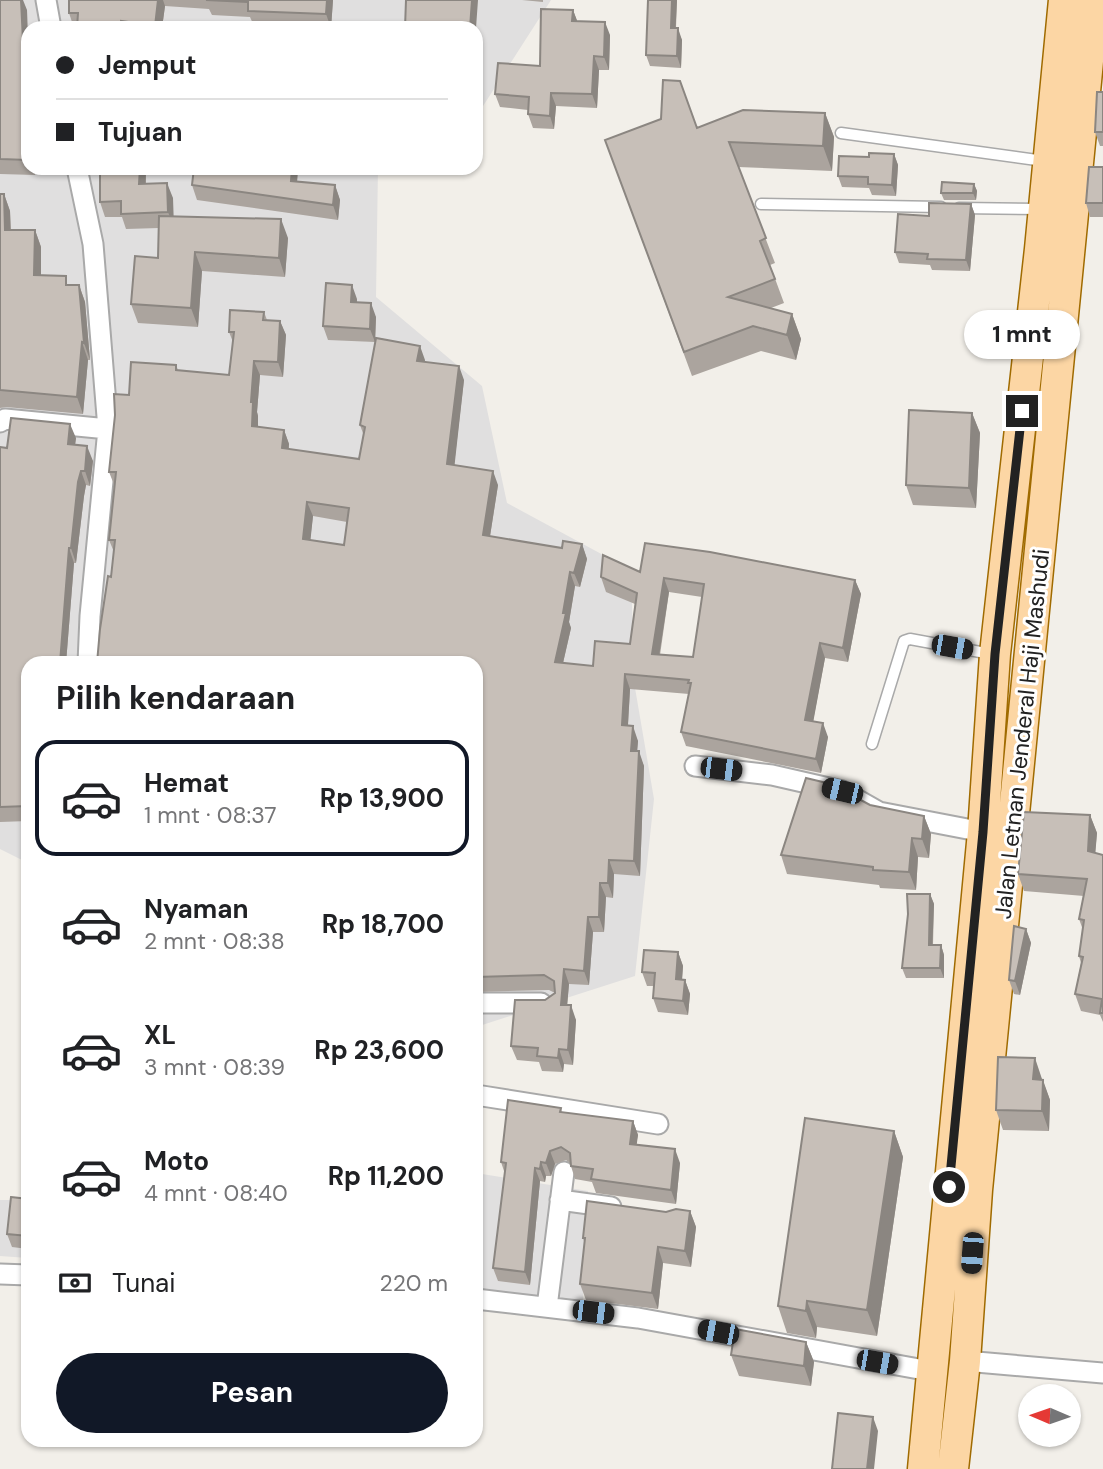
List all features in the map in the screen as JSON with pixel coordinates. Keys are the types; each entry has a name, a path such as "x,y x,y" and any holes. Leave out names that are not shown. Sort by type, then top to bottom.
{"main road":[{"name":"Jalan Letnan Jenderal Haji Mashudi","path":"953,1469 965,1361 977,1190 972,1109 983,832 995,654 1040,250 1064,0"},
{"name":"Jalan Letnan Jenderal Haji Mashudi","path":"923,1469 930,1371 972,1109 1070,253 1094,0"},
{"path":"1040,250 1070,253"}],"street":[{"path":"46,0 50,21"},
{"path":"78,175 93,244 108,429 88,656"},
{"path":"0,422 5,419 108,429"},
{"path":"695,766 772,775 842,791 879,812 983,832"},
{"path":"483,1003 549,1002"},
{"path":"483,1096 658,1124"},
{"path":"547,1307 564,1172"},
{"path":"560,1200 624,1209"},
{"path":"0,1274 21,1275"},
{"path":"483,1300 639,1318 930,1371"},
{"path":"965,1361 1103,1373"}],"lane":[{"path":"841,133 1048,162"},
{"path":"761,204 1043,209"},
{"path":"872,744 904,641 910,639 995,654"}],"shaded area":[{"path":"0,0 551,0 483,106 483,21 21,21 21,175 378,175 376,297 482,386 507,503 631,570 634,682 654,799 635,976 483,1025 483,656 21,656 21,860 0,849"},
{"path":"483,1174 588,1191 583,1300 483,1293"},
{"path":"0,1200 21,1200 21,1258 0,1256"}],"building":[{"path":"0,0 21,0 21,160 0,159"},
{"path":"69,0 158,0 156,21 77,21 78,13 69,13"},
{"path":"206,0 327,0 326,14 248,11 248,2"},
{"path":"406,0 472,0 470,21 405,21"},
{"path":"648,0 672,0 671,28 678,28 677,56 646,55"},
{"path":"541,9 573,10 572,21 605,22 604,57 594,56 592,94 551,93 550,116 528,114 529,97 495,94 498,63 540,66"},
{"path":"663,80 680,81 697,128 743,110 825,113 823,146 729,142 766,238 760,241 775,279 728,297 792,314 787,335 753,326 684,352 605,140 661,119"},
{"path":"1097,92 1103,92 1103,132 1095,132"},
{"path":"869,153 894,154 892,185 868,184 868,177 838,176 839,156 869,157"},
{"path":"1089,167 1103,167 1103,203 1086,203"},
{"path":"100,175 140,175 139,184 167,183 168,212 121,214 121,201 100,202"},
{"path":"193,175 291,175 291,181 335,185 333,205 192,185"},
{"path":"942,182 974,184 973,193 941,193"},
{"path":"0,194 4,194 5,230 35,230 34,275 66,276 66,285 79,285 84,343 82,342 77,397 0,390"},
{"path":"929,203 971,204 966,260 927,259 928,254 895,252 898,214 929,216"},
{"path":"159,216 281,219 279,258 195,252 191,308 131,304 135,256 158,258"},
{"path":"326,283 352,285 351,302 371,303 370,329 323,326"},
{"path":"230,310 264,312 263,320 280,321 278,362 254,361 251,402 252,426 284,430 282,448 359,459 365,427 360,425 376,338 420,346 417,361 459,366 447,464 493,471 483,535 562,548 563,541 582,544 574,573 570,572 563,613 566,613 555,662 593,666 595,641 630,644 637,593 601,577 603,555 640,572 645,543 710,552 855,580 843,648 820,643 805,720 823,723 816,759 681,732 691,683 688,683 689,680 625,674 622,725 633,726 631,751 639,751 634,861 609,860 608,883 600,883 599,917 588,917 584,971 564,969 561,1005 571,1005 568,1050 559,1049 558,1058 537,1056 538,1048 511,1046 515,1000 545,1000 555,993 554,981 544,975 483,977 483,656 98,656 115,540 109,540 116,472 109,472 115,415 114,394 129,395 131,362 176,365 176,370 229,375 234,332 229,332","holes":["307,502 349,508 344,545 303,539","664,578 704,584 693,657 652,654"]},
{"path":"909,410 972,413 969,488 906,485"},
{"path":"11,418 70,424 68,444 87,446 85,471 81,471 78,482 69,548 61,656 21,656 21,806 0,807 0,447 7,448"},
{"path":"806,778 831,784 870,805 924,816 922,839 912,838 909,872 873,870 873,867 781,855"},
{"path":"1024,812 1090,815 1088,851 1103,855 1103,1013 1100,1013 1102,999 1075,994 1083,957 1079,956 1084,920 1079,919 1087,879 1018,874"},
{"path":"907,894 930,894 929,945 941,945 940,968 902,968 908,914"},
{"path":"1014,926 1026,929 1015,981 1009,980"},
{"path":"644,950 678,952 676,979 685,980 683,1001 653,998 655,973 642,972"},
{"path":"998,1057 1035,1058 1033,1079 1043,1080 1042,1111 996,1110"},
{"path":"508,1100 561,1108 560,1112 633,1121 630,1144 675,1149 671,1190 591,1179 593,1169 571,1166 570,1153 561,1147 550,1151 546,1163 541,1162 540,1169 535,1168 525,1272 493,1268 506,1163 501,1162"},
{"path":"805,1118 894,1131 867,1310 807,1301 806,1311 778,1306"},
{"path":"11,1197 21,1198 21,1235 7,1234"},
{"path":"587,1201 666,1212 676,1209 690,1211 685,1251 658,1247 652,1293 580,1284"},
{"path":"735,1329 806,1342 804,1366 731,1355"},
{"path":"838,1413 873,1417 867,1469 832,1469"}],"route":[{"path":"949,1187 983,832 995,654 1022,411"}]}
